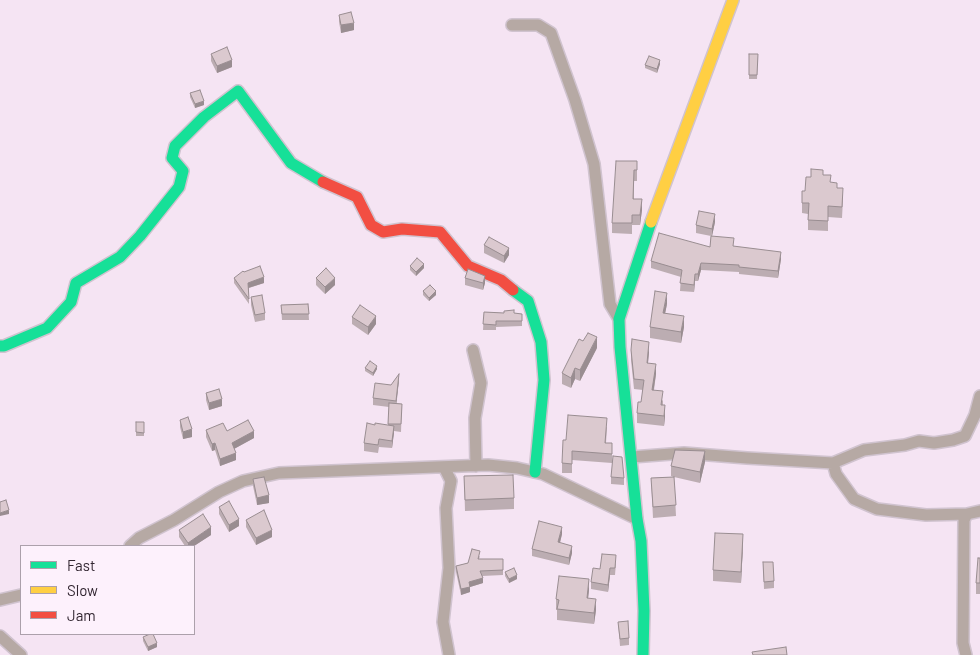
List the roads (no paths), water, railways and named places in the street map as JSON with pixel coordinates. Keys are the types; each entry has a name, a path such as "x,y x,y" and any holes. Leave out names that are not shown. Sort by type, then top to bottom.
{"street":[{"path":"643,655 644,612 641,541 637,519 620,347 619,319 647,232 733,0"},
{"path":"512,25 538,25 551,33 575,100 594,164 610,304 619,319"},
{"path":"0,346 47,328 72,302 76,283 120,257 140,236 179,187 182,171 172,158 175,146 204,116 238,91 292,163 331,187 357,197 371,225 383,232 402,229 440,232 468,266 501,280 528,301 541,342 544,380 534,472"},
{"path":"473,350 481,383 475,418 476,466"},
{"path":"632,457 684,452 833,463 864,450 905,445 919,441 934,443 966,436 980,396"},
{"path":"833,463 836,474 854,499 878,509 926,515 967,514 980,511"},
{"path":"131,545 139,538 174,520 219,492 243,481 279,473 488,465 544,474 637,519"},
{"path":"444,467 451,481 446,508 449,568 444,622 449,655"},
{"path":"966,655 964,643 964,520 967,514"},
{"path":"0,600 20,595"},
{"path":"0,636 21,655"}]}
